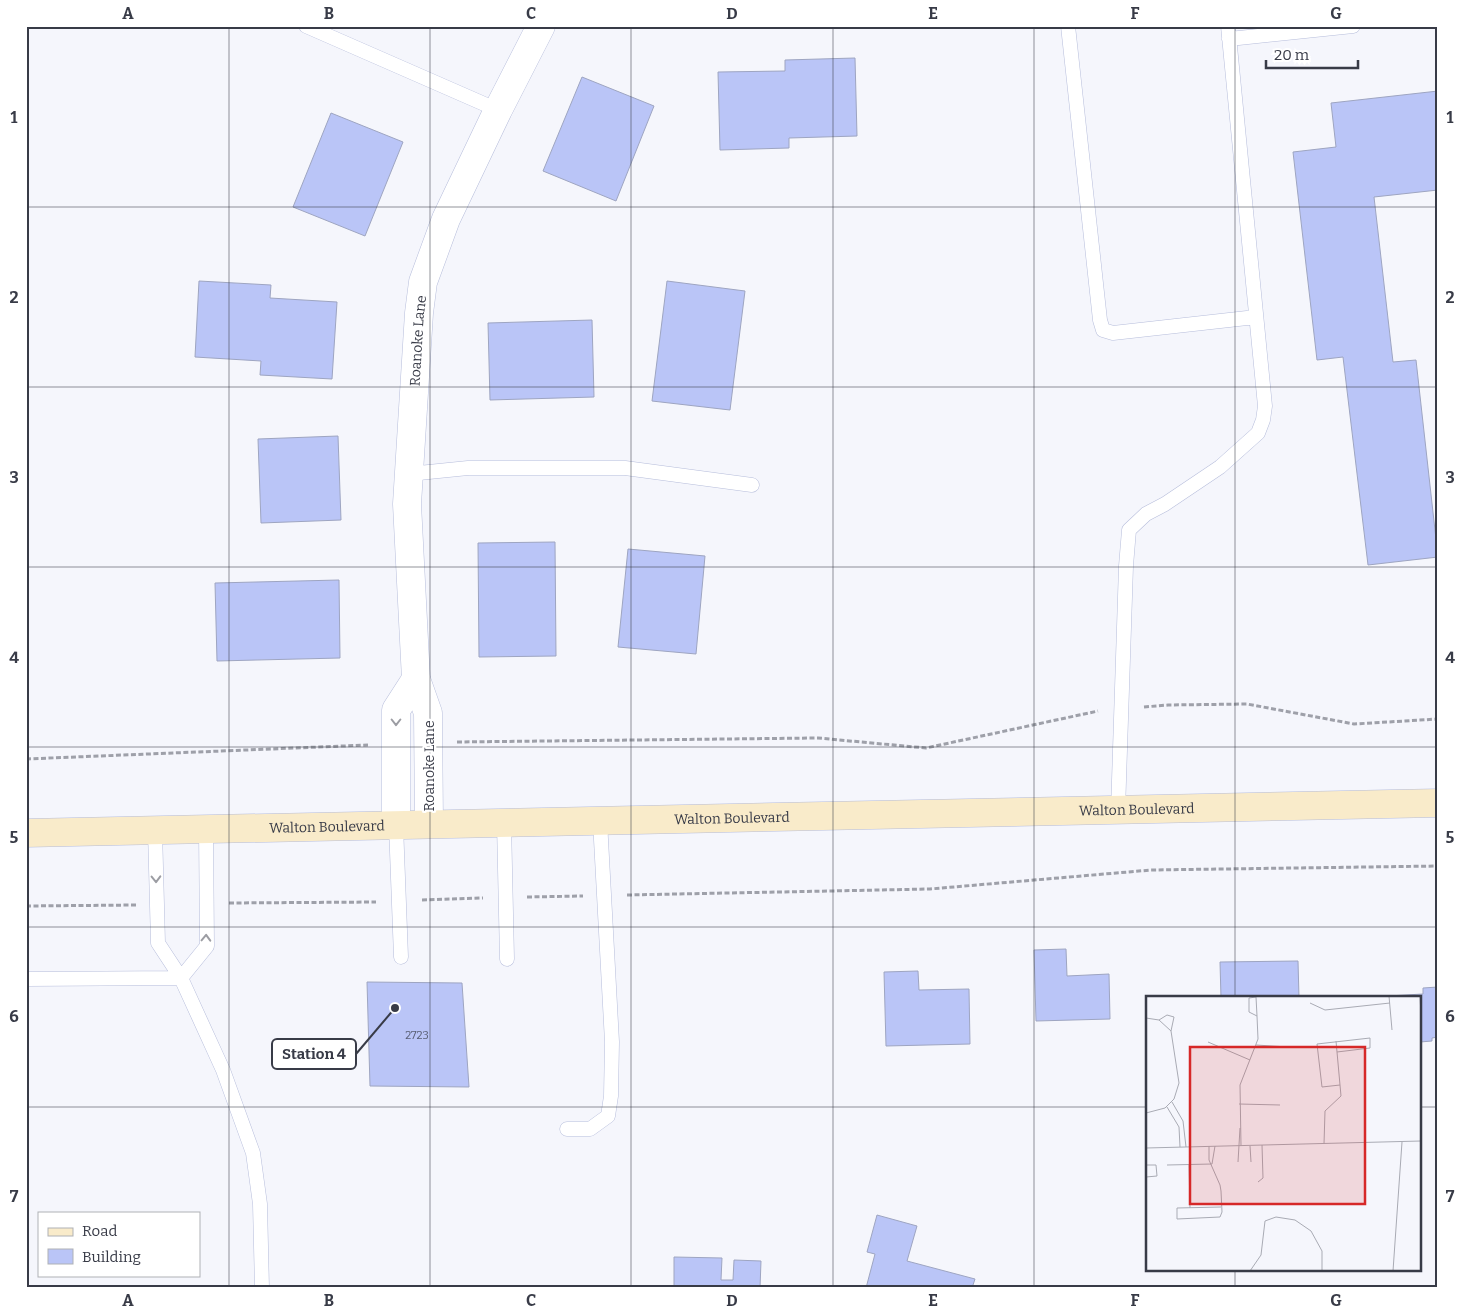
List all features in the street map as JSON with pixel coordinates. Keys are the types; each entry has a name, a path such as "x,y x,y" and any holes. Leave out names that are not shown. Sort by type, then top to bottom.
{"main road":[{"name":"Walton Boulevard","path":"26,834 1438,803"}],"street":[{"name":"Roanoke Lane","path":"429,824 428,713 416,679 407,504 418,313 423,282 446,219 541,26"},
{"path":"396,825 396,710 416,679"}],"lane":[{"path":"306,26 498,110"},
{"path":"1068,26 1100,320 1103,330 1113,333 1256,317"},
{"path":"1118,811 1126,566 1129,530 1146,514 1165,504 1220,467 1258,433 1263,420 1265,406 1228,33 1353,26"},
{"path":"409,474 468,468 626,468 752,485"},
{"path":"567,1129 590,1129 608,1116 611,1096 612,1042 600,821"},
{"path":"504,823 507,959"},
{"path":"396,825 401,957"},
{"path":"181,978 207,946 206,829"},
{"path":"155,830 158,943 181,978 223,1070 253,1153 260,1204 262,1288"},
{"path":"26,979 181,978"}],"path":[{"path":"429,742 818,738 926,748 1090,711 1168,705 1247,704 1354,724 1438,719"},
{"path":"26,759 396,744"},
{"path":"207,903 400,901 930,889 1151,870 1438,866"},
{"path":"26,906 156,905"}],"building":[{"path":"855,58 857,136 789,138 789,148 720,150 718,72 785,71 785,60"},
{"path":"582,77 654,106 616,201 543,171"},
{"path":"1438,91 1438,190 1374,197 1393,362 1416,360 1438,557 1368,565 1343,357 1317,360 1293,152 1336,147 1331,103"},
{"path":"331,113 403,142 365,236 293,207"},
{"path":"199,281 271,285 270,298 337,302 332,379 260,375 261,361 195,357"},
{"path":"667,281 745,291 730,410 652,401"},
{"path":"592,320 594,397 490,400 488,323"},
{"path":"338,436 341,520 261,523 258,439"},
{"path":"555,542 556,656 479,657 478,543"},
{"path":"628,549 705,556 696,654 618,647"},
{"path":"339,580 340,658 217,661 215,583"},
{"path":"1066,949 1067,976 1109,974 1110,1019 1036,1021 1034,950"},
{"path":"1298,961 1299,996 1221,996 1220,962"},
{"path":"918,971 919,990 969,989 970,1044 886,1046 884,972"},
{"path":"367,982 462,983 469,1087 370,1086"},
{"path":"1438,987 1438,1037 1432,1038 1432,1041 1422,1042 1422,996 1388,996 1423,994 1423,988"},
{"path":"877,1215 917,1226 907,1261 975,1279 972,1288 866,1288 875,1254 867,1252"},
{"path":"674,1257 722,1258 721,1280 733,1280 734,1260 761,1261 760,1288 674,1288"}],"place":[{"name":"Station 4","path":"395,1008"}]}
